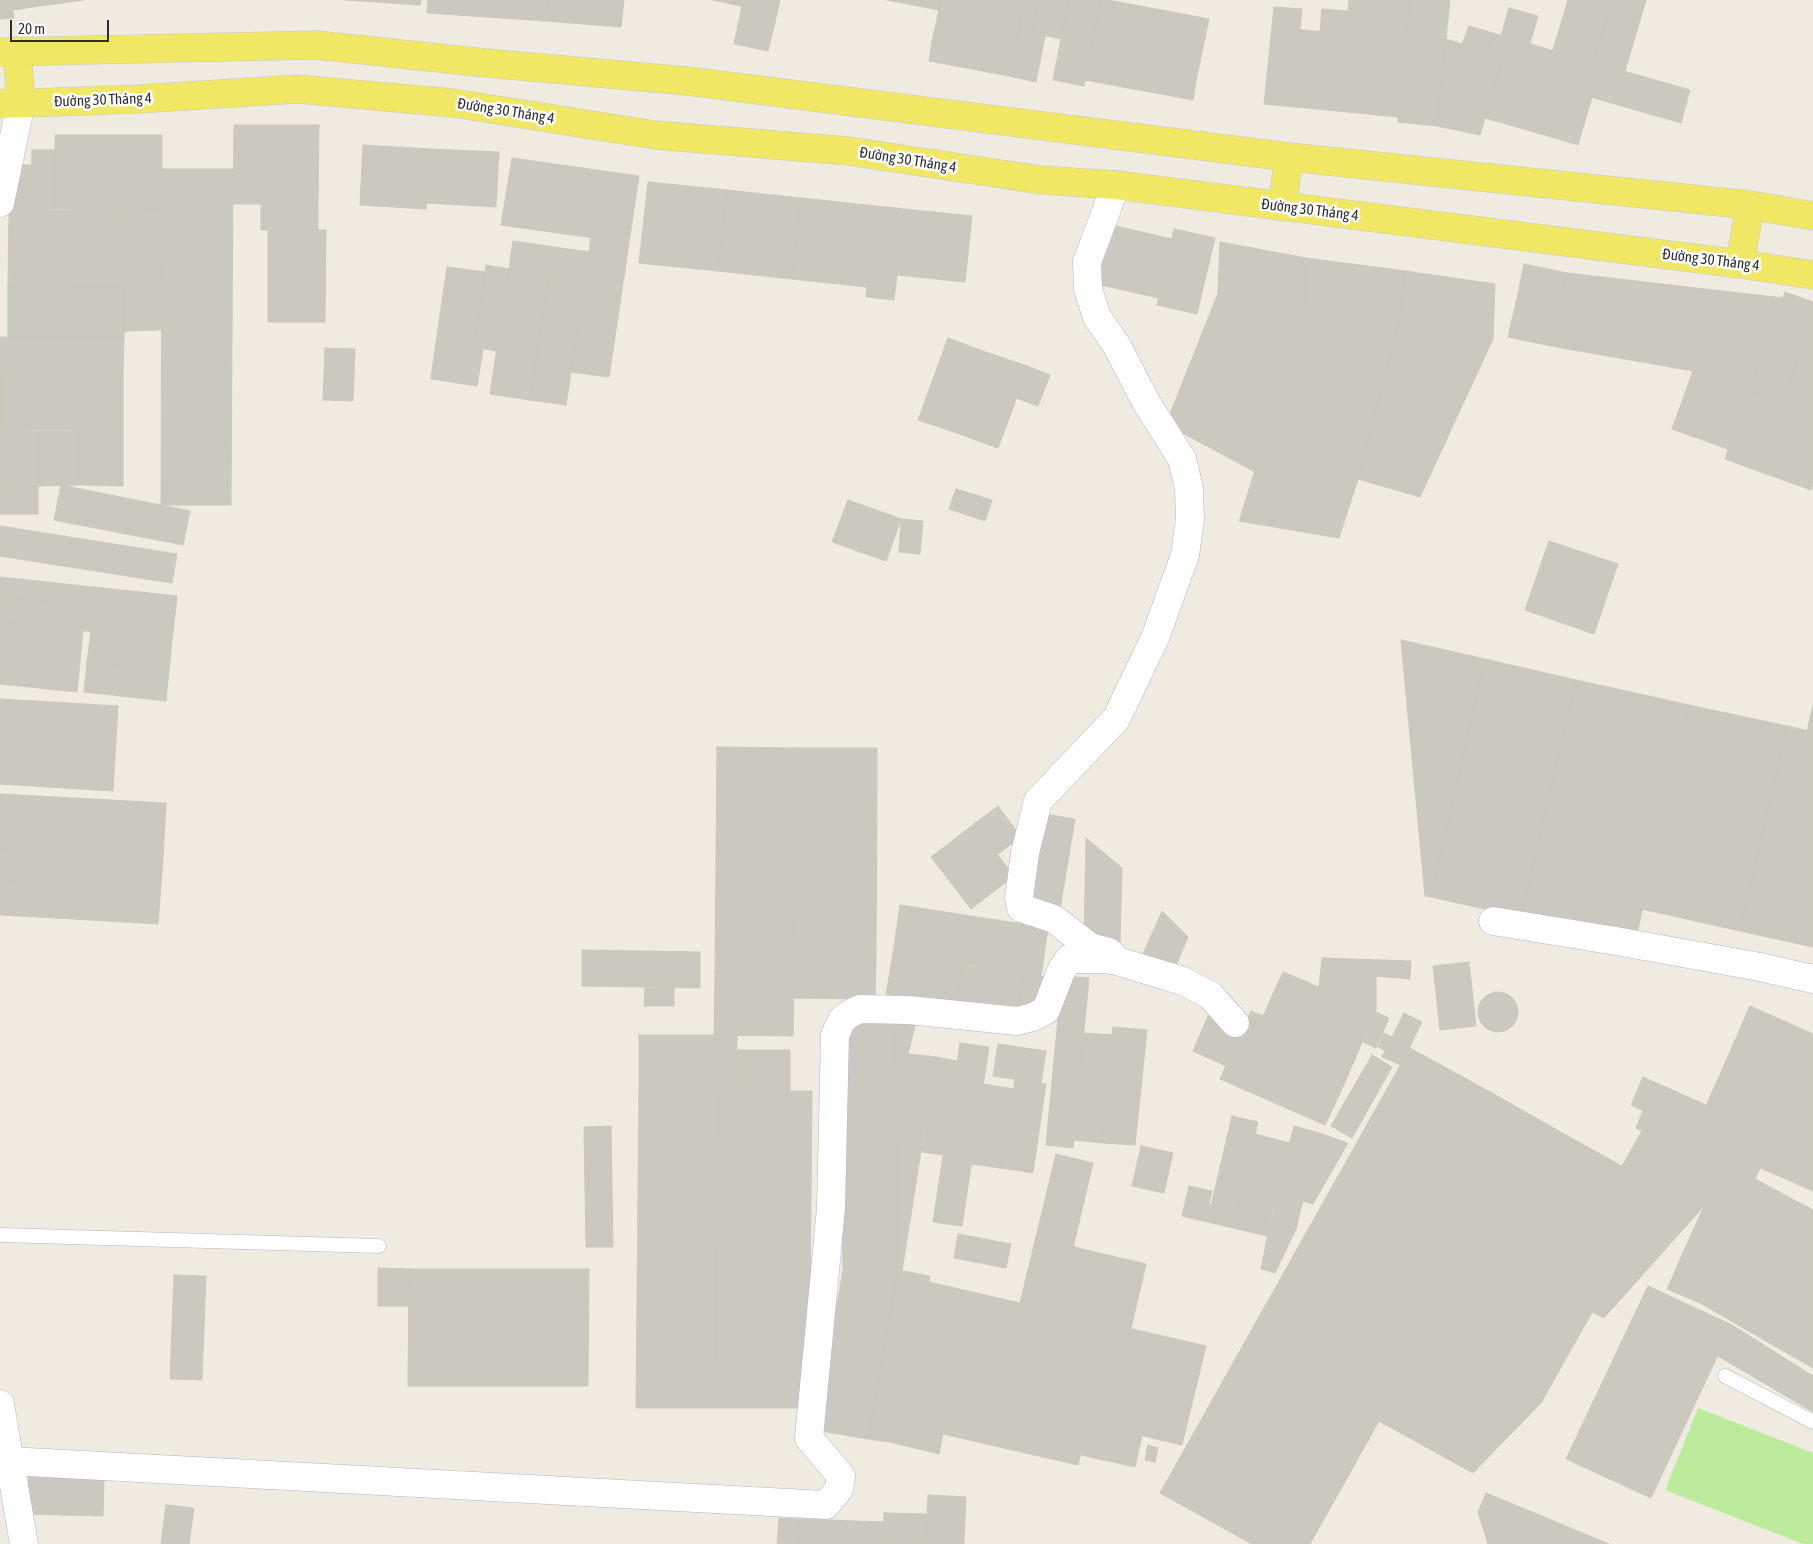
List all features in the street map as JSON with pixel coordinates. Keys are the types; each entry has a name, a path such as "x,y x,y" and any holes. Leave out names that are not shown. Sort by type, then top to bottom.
{"main road":[{"path":"10,104 9,52 316,45 687,81 1289,157 1750,205 1813,216"},
{"name":"Đường 30 Tháng 4","path":"10,104 138,99 298,89 453,103 655,135 848,151 1041,180 1116,185 1740,264 1813,275"},
{"path":"1282,207 1289,157"},
{"path":"1740,264 1750,205"}],"street":[{"path":"0,203 10,104"},
{"path":"1116,185 1087,262 1088,289 1097,317 1116,346 1146,402 1182,459 1189,488 1190,519 1185,554 1155,638 1116,719 1038,801 1025,853 1019,898 1021,908 1054,919 1090,947 1109,952 1117,960"},
{"path":"1493,921 1712,958 1813,979"},
{"path":"9,1461 826,1505 838,1489 841,1476 808,1438 831,1208 835,1035 842,1020 860,1009 909,1010 1016,1021 1033,1017 1046,1010 1062,969 1069,959 1117,960 1183,981 1210,995 1235,1023"},
{"path":"0,1404 24,1544"}],"lane":[{"path":"0,1235 379,1246"},
{"path":"1725,1376 1813,1422"}],"green space":[{"path":"1698,1408 1813,1453 1813,1544 1803,1544 1665,1490"}],"building":[{"path":"0,0 11,0 14,18 0,19"},
{"path":"11,0 32,0 33,7 13,10"},
{"path":"32,0 83,0 33,7"},
{"path":"347,0 421,0 420,5"},
{"path":"428,0 548,0 546,21 427,13"},
{"path":"548,0 624,0 621,27 546,21"},
{"path":"713,0 780,0 777,14"},
{"path":"887,0 941,0 939,10"},
{"path":"941,0 1024,0 1013,57 932,42"},
{"path":"1024,0 1038,0 1032,33 1018,31"},
{"path":"1038,0 1068,0 1061,39 1032,33"},
{"path":"1068,0 1101,0 1093,40 1062,34"},
{"path":"1101,0 1209,19 1196,81 1089,60"},
{"path":"1349,0 1410,0 1398,117 1338,111"},
{"path":"1410,0 1450,0 1437,126 1398,122"},
{"path":"1568,0 1612,0 1594,62 1553,50"},
{"path":"1612,0 1646,0 1625,71 1594,62"},
{"path":"742,6 777,14 768,51 734,44"},
{"path":"1274,7 1302,9 1300,30 1272,27"},
{"path":"1509,8 1538,16 1530,44 1501,36"},
{"path":"1322,9 1348,11 1345,34 1320,31"},
{"path":"1469,26 1493,33 1487,52 1462,44"},
{"path":"1272,27 1345,34 1338,111 1264,104"},
{"path":"1018,31 1045,36 1036,82 1009,76"},
{"path":"1493,33 1547,49 1542,67 1487,52"},
{"path":"1062,34 1093,40 1084,86 1053,80"},
{"path":"1446,39 1503,57 1480,135 1437,126"},
{"path":"932,42 1013,57 1009,76 929,61"},
{"path":"1547,49 1690,90 1681,123 1538,82"},
{"path":"1503,57 1542,67 1524,129 1485,118"},
{"path":"1089,60 1196,81 1193,100 1085,80"},
{"path":"1538,82 1592,97 1578,145 1524,129"},
{"path":"234,125 319,125 318,204 233,204"},
{"path":"55,135 125,135 125,210 55,209"},
{"path":"125,135 162,135 162,209 125,210"},
{"path":"363,145 430,149 426,209 360,205"},
{"path":"430,149 499,152 496,207 427,203"},
{"path":"32,150 55,150 55,209 31,210"},
{"path":"512,158 639,176 629,243 501,225"},
{"path":"9,165 31,165 31,210 9,210"},
{"path":"162,169 233,169 231,505 161,505"},
{"path":"648,182 727,190 718,271 639,263"},
{"path":"727,190 801,198 792,279 718,271"},
{"path":"801,198 876,206 867,287 792,279"},
{"path":"261,204 318,204 318,230 261,230"},
{"path":"876,206 972,216 965,282 869,272"},
{"path":"162,209 162,242 124,242 125,210"},
{"path":"9,210 125,210 124,287 8,286"},
{"path":"1107,224 1172,239 1158,298 1093,283"},
{"path":"1174,229 1215,238 1197,314 1157,305"},
{"path":"268,230 326,230 325,322 268,322"},
{"path":"591,238 629,243 609,377 571,372"},
{"path":"513,241 589,252 585,279 509,269"},
{"path":"124,242 162,242 161,330 124,331"},
{"path":"1220,242 1306,258 1304,317 1255,472 1166,424 1218,293"},
{"path":"1306,258 1405,271 1399,322 1358,479 1339,538 1239,521 1304,317"},
{"path":"1524,264 1567,273 1560,304 1518,294"},
{"path":"486,265 509,269 496,351 474,347"},
{"path":"447,267 485,272 474,347 436,342"},
{"path":"509,269 549,274 530,400 490,394"},
{"path":"1405,271 1495,284 1493,339 1420,497 1358,479 1399,322"},
{"path":"869,272 897,275 894,300 866,297"},
{"path":"1567,273 1783,298 1749,391 1693,371 1551,346"},
{"path":"549,274 585,279 566,405 530,400"},
{"path":"8,286 124,287 124,337 8,337"},
{"path":"1785,292 1813,302 1813,318 1782,403 1749,391"},
{"path":"1518,294 1560,304 1551,346 1508,337"},
{"path":"1813,318 1813,414 1782,403"},
{"path":"0,337 124,337 123,374 0,374"},
{"path":"948,338 980,350 951,431 918,420"},
{"path":"436,342 483,349 477,386 431,379"},
{"path":"325,348 355,349 353,401 323,400"},
{"path":"980,350 1027,366 1013,408 965,391"},
{"path":"1027,366 1050,375 1038,406 1016,398"},
{"path":"1693,371 1749,391 1728,449 1672,429"},
{"path":"0,374 2,374 2,431 0,431"},
{"path":"2,374 59,374 59,431 2,431"},
{"path":"59,374 123,374 123,402 59,402"},
{"path":"965,391 1013,408 998,448 951,431"},
{"path":"1749,391 1813,414 1813,483 1811,490 1725,459"},
{"path":"59,402 123,402 123,430 59,431"},
{"path":"38,430 38,486 0,485 0,431"},
{"path":"38,430 79,430 79,485 38,486"},
{"path":"79,430 123,430 123,486 79,485"},
{"path":"0,485 38,486 38,514 0,514"},
{"path":"61,485 190,511 183,545 54,520"},
{"path":"956,489 992,500 985,521 949,509"},
{"path":"848,500 882,512 866,554 832,542"},
{"path":"882,512 901,519 894,539 874,533"},
{"path":"901,519 923,521 920,554 899,552"},
{"path":"0,526 177,554 172,583 0,556"},
{"path":"874,533 894,539 886,561 866,554"},
{"path":"1549,541 1618,564 1594,634 1525,610"},
{"path":"0,577 177,596 175,614 0,597"},
{"path":"0,597 175,614 172,640 0,622"},
{"path":"0,622 83,631 77,692 0,684"},
{"path":"91,632 172,640 169,671 87,662"},
{"path":"1401,640 1485,659 1431,897 1425,896"},
{"path":"1485,659 1576,680 1521,917 1431,897"},
{"path":"87,662 169,671 166,701 84,692"},
{"path":"1576,680 1689,705 1635,942 1521,917"},
{"path":"0,699 118,706 113,791 0,784"},
{"path":"1689,705 1787,726 1740,931 1642,909"},
{"path":"1813,705 1813,732 1807,731"},
{"path":"1787,726 1813,732 1813,947 1740,931"},
{"path":"717,747 796,748 794,972 715,972"},
{"path":"796,748 877,748 877,794 796,794"},
{"path":"0,794 166,803 163,859 0,849"},
{"path":"796,794 877,794 876,958 794,957"},
{"path":"998,806 1021,837 998,854 974,824"},
{"path":"1038,813 1075,819 1060,909 1023,904"},
{"path":"974,824 1014,876 971,909 931,857"},
{"path":"1086,838 1122,868 1120,942 1084,941"},
{"path":"0,849 44,852 42,883 0,880"},
{"path":"44,852 163,859 158,924 39,917"},
{"path":"0,880 42,883 39,917 0,915"},
{"path":"900,905 1048,928 1041,977 893,954"},
{"path":"1162,911 1188,937 1175,968 1143,954"},
{"path":"582,950 700,952 700,988 582,986"},
{"path":"893,954 963,964 956,1005 886,994"},
{"path":"794,957 876,958 875,999 793,998"},
{"path":"1322,958 1411,961 1410,979 1376,976 1376,1012 1319,987"},
{"path":"1469,962 1476,1026 1440,1030 1433,966"},
{"path":"963,964 1024,974 1018,1014 956,1005"},
{"path":"715,972 794,972 793,1036 714,1035"},
{"path":"1283,972 1305,981 1285,1025 1263,1016"},
{"path":"1024,974 1051,978 1023,1013 1018,1014"},
{"path":"1062,976 1089,978 1073,1148 1046,1145"},
{"path":"1305,981 1376,1012 1365,1035 1294,1004"},
{"path":"645,988 674,988 674,1006 644,1006"},
{"path":"1502,992 1509,995 1515,1001 1518,1012 1517,1020 1509,1029 1502,1032 1494,1032 1487,1029 1479,1020 1478,1008 1481,1001 1490,993"},
{"path":"1294,1004 1365,1035 1356,1057 1285,1025"},
{"path":"1750,1006 1813,1034 1813,1191 1692,1138"},
{"path":"1251,1011 1285,1025 1264,1073 1230,1057"},
{"path":"1376,1012 1389,1018 1376,1048 1363,1042"},
{"path":"1404,1013 1422,1022 1401,1065 1382,1057"},
{"path":"1208,1016 1242,1031 1226,1066 1193,1051"},
{"path":"917,1018 908,1054 936,1057 902,1271 898,1270 895,1019"},
{"path":"895,1019 898,1270 868,1439 815,1430 843,1271 841,1031 846,1022"},
{"path":"1285,1025 1356,1057 1345,1082 1274,1051"},
{"path":"1113,1027 1147,1030 1135,1145 1102,1143"},
{"path":"1084,1033 1113,1035 1102,1143 1073,1140"},
{"path":"1384,1033 1392,1037 1386,1051 1378,1047"},
{"path":"639,1035 737,1035 736,1091 639,1090"},
{"path":"960,1043 989,1047 962,1226 933,1222"},
{"path":"998,1044 1046,1051 1041,1083 993,1076"},
{"path":"1410,1048 1492,1093 1241,1538 1160,1493"},
{"path":"736,1050 790,1050 790,1091 736,1091"},
{"path":"1274,1051 1345,1082 1335,1104 1264,1073"},
{"path":"1372,1055 1392,1067 1352,1138 1331,1126"},
{"path":"936,1057 957,1061 943,1155 922,1152"},
{"path":"1230,1057 1335,1104 1325,1125 1220,1079"},
{"path":"1643,1077 1706,1105 1694,1133 1631,1105"},
{"path":"1015,1080 1046,1084 1033,1173 1001,1168"},
{"path":"983,1084 1014,1089 1001,1168 971,1164"},
{"path":"639,1090 718,1091 715,1408 636,1408"},
{"path":"718,1091 812,1091 809,1408 715,1408"},
{"path":"1492,1093 1564,1134 1397,1431 1324,1391"},
{"path":"1643,1110 1694,1133 1686,1150 1636,1128"},
{"path":"1232,1116 1258,1122 1237,1212 1211,1206"},
{"path":"611,1126 613,1247 586,1247 584,1127"},
{"path":"1294,1126 1319,1133 1296,1229 1270,1224"},
{"path":"1642,1131 1686,1150 1692,1138 1727,1154 1704,1206 1604,1318 1592,1312 1662,1188 1622,1166"},
{"path":"1319,1133 1348,1143 1313,1204 1302,1201"},
{"path":"1255,1134 1290,1143 1272,1220 1237,1212"},
{"path":"1564,1134 1662,1188 1541,1403 1473,1473 1397,1431"},
{"path":"1141,1146 1173,1153 1164,1193 1132,1186"},
{"path":"1056,1154 1093,1163 1058,1312 1020,1303"},
{"path":"1727,1154 1760,1168 1700,1303 1667,1289"},
{"path":"1755,1179 1813,1210 1813,1251 1740,1212"},
{"path":"1189,1186 1212,1191 1209,1205 1272,1220 1267,1236 1182,1216"},
{"path":"1740,1212 1813,1251 1813,1297 1725,1248"},
{"path":"1270,1224 1296,1229 1275,1273 1261,1269"},
{"path":"958,1234 1011,1244 1006,1268 954,1258"},
{"path":"1074,1247 1146,1264 1131,1329 1058,1312"},
{"path":"1725,1248 1813,1297 1813,1327 1714,1271"},
{"path":"378,1268 409,1269 408,1306 378,1306"},
{"path":"409,1269 589,1269 588,1386 408,1386"},
{"path":"898,1270 930,1276 890,1442 868,1439"},
{"path":"1714,1271 1813,1327 1813,1368 1700,1303"},
{"path":"174,1275 206,1276 202,1380 170,1379"},
{"path":"929,1282 1206,1346 1182,1445 905,1381"},
{"path":"1648,1286 1732,1325 1651,1498 1566,1459"},
{"path":"1732,1325 1813,1376 1813,1412 1718,1356"},
{"path":"905,1381 1088,1423 1078,1465 895,1423"},
{"path":"1324,1391 1379,1421 1310,1544 1252,1544 1241,1538"},
{"path":"895,1423 943,1434 939,1454 890,1442"},
{"path":"1088,1423 1142,1436 1135,1467 1081,1455"},
{"path":"1148,1445 1158,1448 1155,1462 1145,1460"},
{"path":"29,1476 104,1478 103,1516 27,1514"},
{"path":"1486,1493 1609,1544 1488,1544 1478,1512"},
{"path":"928,1495 966,1497 964,1540 926,1539"},
{"path":"166,1505 194,1508 189,1544 161,1544"},
{"path":"884,1513 927,1514 926,1539 883,1537"},
{"path":"779,1518 799,1519 798,1544 777,1544"},
{"path":"799,1519 884,1522 883,1544 798,1544"},
{"path":"883,1537 964,1540 964,1544 883,1544"}]}
